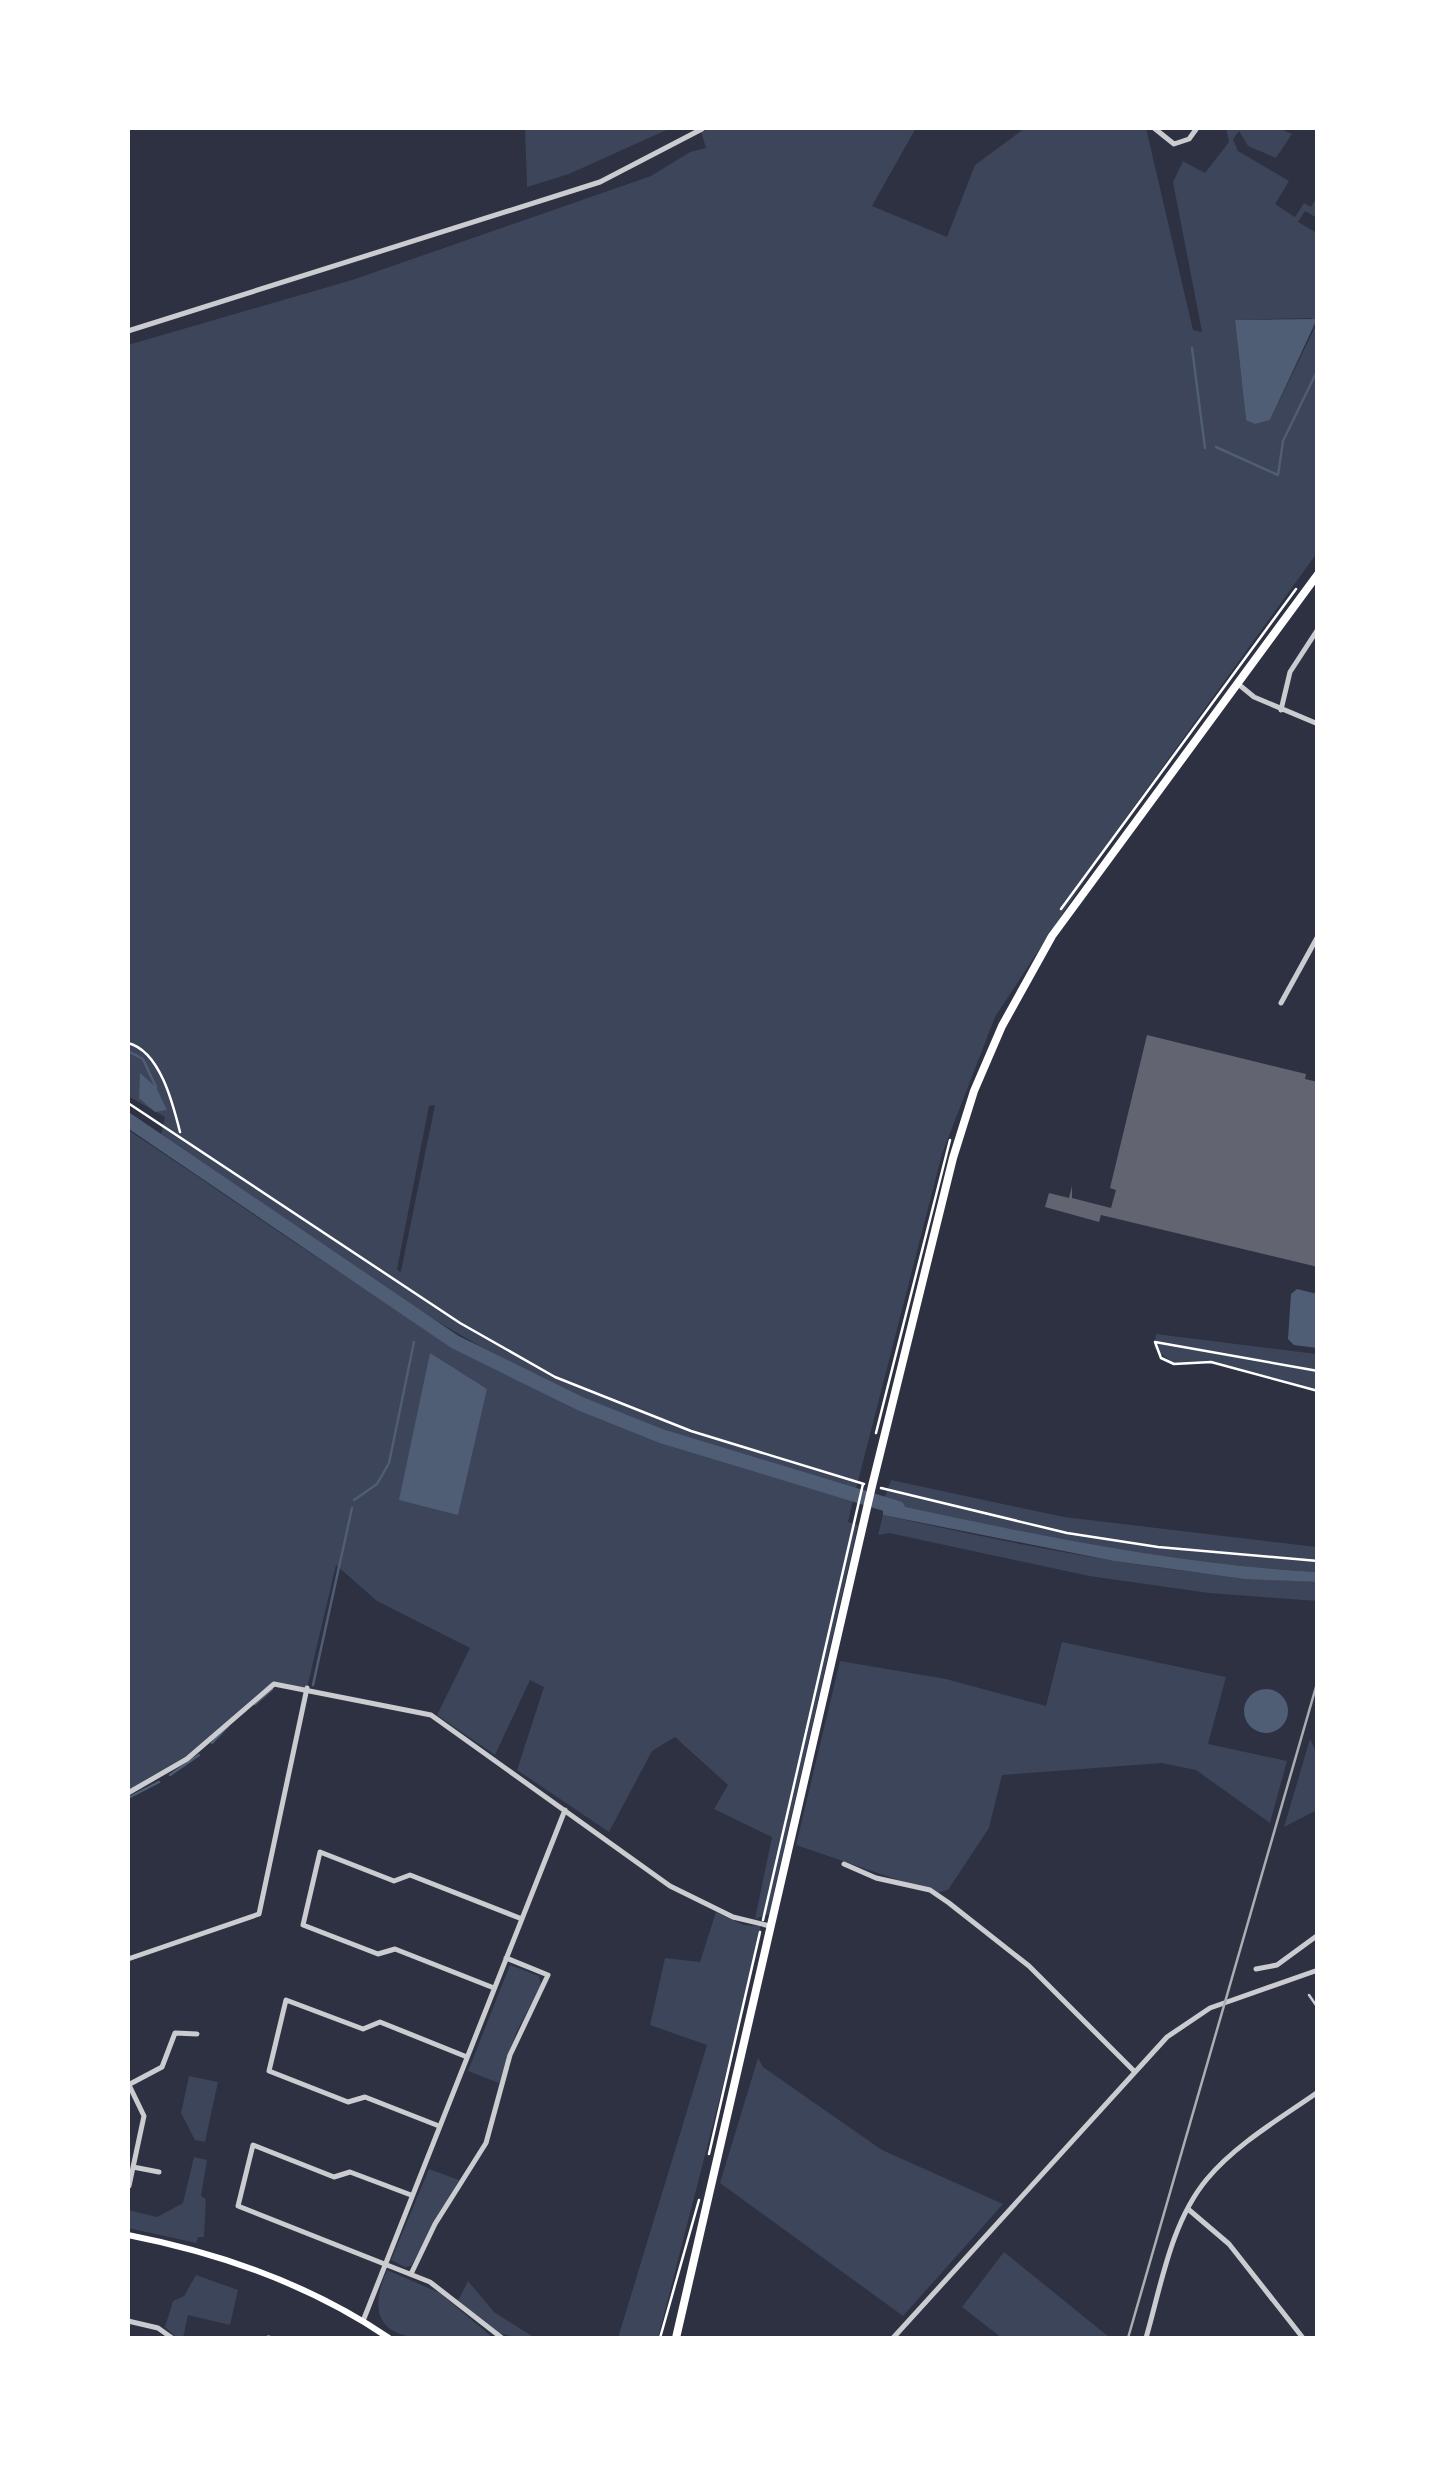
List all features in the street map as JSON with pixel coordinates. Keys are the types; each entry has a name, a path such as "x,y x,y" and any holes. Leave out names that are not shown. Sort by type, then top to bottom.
{"main road":[{"path":"676,2338 861,1513 868,1503 867,1487 953,1158 1002,1026 1052,936 1318,574"},
{"path":"128,2235 250,2268 363,2321 389,2338"}],"street":[{"path":"1154,128 1172,144 1189,139 1197,128"},
{"path":"128,331 600,182 702,130"},
{"path":"1281,710 1298,656 1318,629"},
{"path":"1237,683 1281,710 1318,724"},
{"path":"1281,1003 1318,936"},
{"path":"128,1793 188,1759 274,1684 307,1688 430,1714 675,1888 733,1917 770,1926"},
{"path":"128,1958 258,1914 307,1688"},
{"path":"363,2321 565,1810"},
{"path":"494,1988 396,1949 378,1954 303,1925 320,1852 394,1881 410,1875 522,1919"},
{"path":"844,1864 876,1878 930,1890 949,1903 1029,1966 1134,2071"},
{"path":"1256,1970 1276,1966 1318,1935"},
{"path":"411,2274 435,2224 486,2143 510,2055 548,1975 506,1958"},
{"path":"893,2338 1167,2037 1202,2012 1318,1970"},
{"path":"438,2126 366,2097 348,2102 269,2072 286,2000 363,2029 380,2022 466,2057"},
{"path":"129,2186 144,2116 128,2085 163,2066 174,2033 197,2034"},
{"path":"1146,2338 1188,2208 1220,2166 1318,2092"},
{"path":"412,2195 350,2172 334,2177 253,2145 238,2206 446,2290 478,2322 502,2338"},
{"path":"133,2166 159,2172"},
{"path":"1188,2208 1229,2244 1303,2338"},
{"path":"128,2321 172,2338"}],"lane":[{"path":"1309,1995 1318,2008"}],"path":[{"path":"1053,920 1296,590"},
{"path":"128,1042 138,1045 162,1077 181,1135"},
{"path":"128,1102 460,1323 555,1377 691,1431 867,1487 1067,1533 1158,1547 1318,1561"},
{"path":"873,1445 950,1138"},
{"path":"1318,1372 1155,1342 1161,1358 1174,1364 1210,1362 1318,1391"},
{"path":"861,1513 867,1487"}],"shaded area":[{"path":"525,128 671,128 569,174 527,187"},
{"path":"700,128 916,128 872,206 947,237 975,165 1025,128 1146,128 1193,330 1202,332 1173,182 1183,161 1205,173 1229,142 1226,128 1279,128 1292,134 1276,158 1248,146 1239,131 1233,139 1238,151 1289,181 1275,204 1295,217 1304,203 1311,207 1317,197 1317,218 1305,211 1298,222 1317,233 1317,322 1311,318 1235,320 1246,420 1270,420 1317,323 1317,553 1125,819 995,1017 942,1154 855,1493 677,1437 534,1378 396,1297 177,1149 161,1136 165,1117 128,1096 128,345 352,280 651,176 690,152 706,148","holes":["435,1105 401,1271 397,1269 429,1106"]},
{"path":"1317,319 1270,420 1255,424 1246,420 1235,320"},
{"path":"140,1073 156,1087 167,1110 155,1112 139,1098"},
{"path":"128,1130 374,1295 505,1372 651,1436 853,1501 848,1522 858,1525 769,1914 755,1919 772,1837 714,1809 728,1785 675,1737 652,1751 609,1832 517,1770 544,1687 530,1680 495,1755 437,1715 470,1648 377,1601 336,1565 307,1688 277,1683 189,1756 128,1791"},
{"path":"1297,1289 1317,1294 1317,1348 1294,1345 1288,1339 1291,1294"},
{"path":"1156,1334 1317,1354 1317,1391 1211,1362 1174,1364 1154,1348"},
{"path":"430,1353 487,1389 458,1515 399,1500"},
{"path":"891,1480 1064,1517 1317,1547 1317,1572 1153,1555 937,1514 883,1502"},
{"path":"883,1502 1153,1555 1317,1572 1317,1582 1245,1579 1114,1561 883,1515"},
{"path":"883,1515 1099,1558 1207,1574 1317,1582 1317,1601 1209,1593 1089,1576 889,1533 878,1535"},
{"path":"1062,1642 1226,1677 1208,1744 1287,1761 1270,1823 1196,1770 1161,1763 1002,1775 989,1828 948,1890 936,1893 796,1845 840,1661 946,1679 1046,1706"},
{"path":"1266,1689 1282,1695 1288,1711 1282,1727 1266,1733 1250,1727 1244,1711 1250,1695"},
{"path":"1310,1739 1317,1754 1317,1810 1284,1827"},
{"path":"716,1912 744,1925 760,1926 761,1937 658,2338 618,2338 707,2045 650,2025 665,1958 700,1962"},
{"path":"510,1965 539,1976 541,1985 516,2033 499,2083 468,2071"},
{"path":"758,2058 763,2067 882,2150 1003,2204 903,2316 720,2183"},
{"path":"189,2076 218,2082 205,2142 195,2140 181,2113"},
{"path":"194,2157 207,2160 201,2196 206,2199 204,2237 198,2237 196,2243 128,2228 128,2210 157,2217 183,2203"},
{"path":"429,2169 459,2180 411,2266 405,2267 391,2260"},
{"path":"1004,2252 1109,2338 1002,2338 962,2307"},
{"path":"387,2270 440,2293 493,2338 426,2339 390,2329 380,2316 379,2297"},
{"path":"196,2275 238,2290 230,2325 188,2315 183,2338 177,2338 165,2327 173,2301 184,2296"},
{"path":"468,2281 494,2312 535,2338 500,2333 476,2318 458,2301"}],"building":[{"path":"1147,1035 1306,1074 1305,1079 1318,1082 1318,1267 1101,1215 1099,1222 1045,1207 1049,1193 1069,1198 1072,1186 1072,1198 1111,1208 1116,1190 1110,1188"}],"waterway":[{"path":"1192,348 1205,448"},
{"path":"1216,447 1278,475 1283,441 1318,369"},
{"path":"128,1051 143,1059 156,1087"},
{"path":"128,1120 455,1342 581,1404 661,1436 898,1508"},
{"path":"354,1500 377,1484 389,1463 414,1342"},
{"path":"313,1685 352,1508"},
{"path":"255,1704 272,1689"},
{"path":"212,1743 228,1726"},
{"path":"170,1775 199,1755"},
{"path":"128,1798 159,1782"}],"railway":[{"path":"1128,2338 1318,1680"}]}
